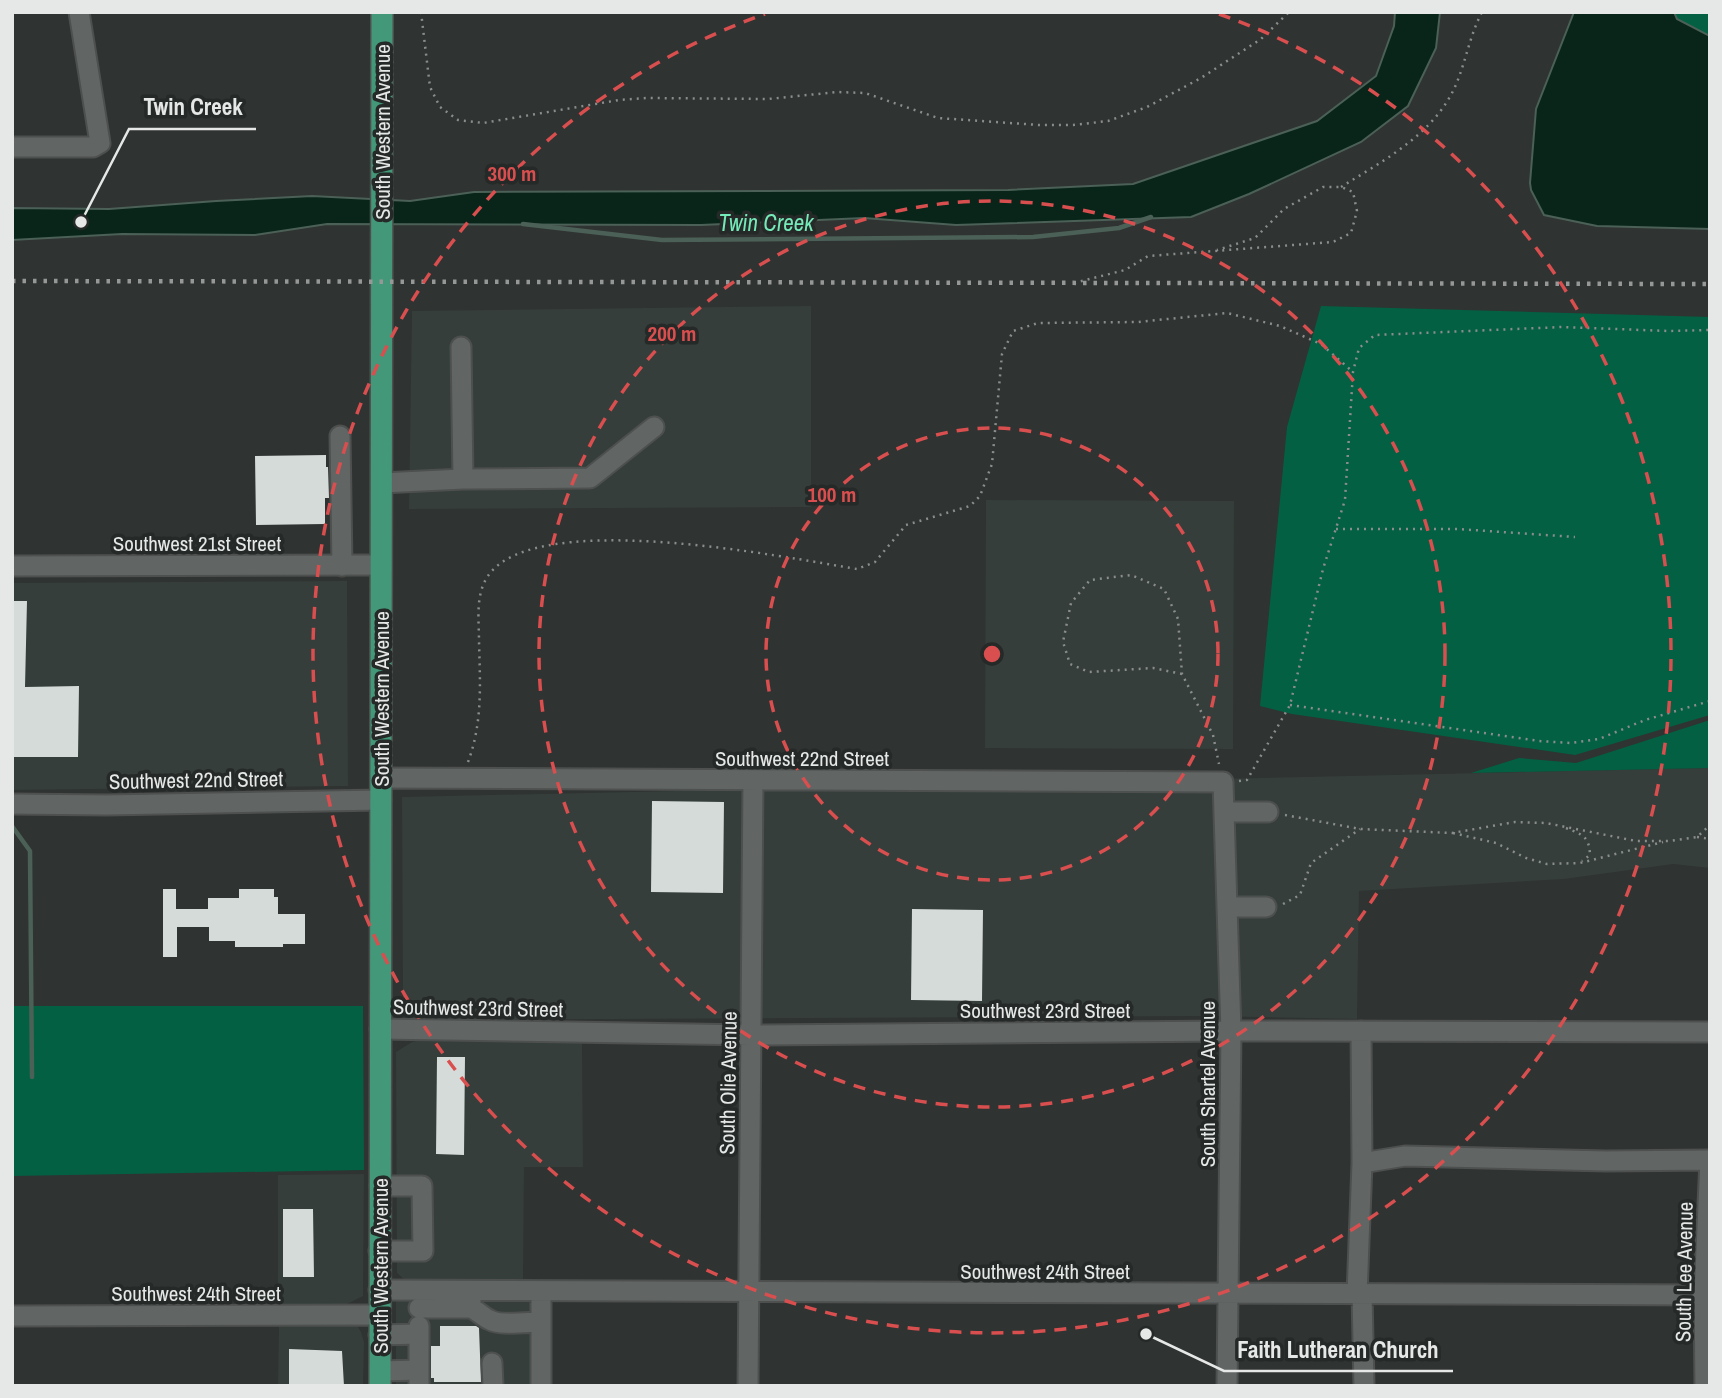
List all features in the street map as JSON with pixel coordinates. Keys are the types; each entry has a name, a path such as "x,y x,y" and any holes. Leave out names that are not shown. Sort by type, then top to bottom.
{"main road":[{"name":"South Western Avenue","path":"380,1378 382,12"}],"street":[{"path":"12,147 93,147 100,143 79,12"},
{"path":"461,347 463,479"},
{"path":"382,483 590,478 654,427"},
{"path":"340,436 342,566"},
{"name":"Southwest 21st Street","path":"12,566 382,565"},
{"name":"Southwest 22nd Street","path":"12,804 381,789 462,779 1223,782"},
{"name":"South Olie Avenue","path":"748,1386 753,780"},
{"name":"South Shartel Avenue","path":"1223,782 1231,1031 1227,1386"},
{"path":"1224,812 1268,812"},
{"path":"1227,907 1266,907"},
{"name":"Southwest 23rd Street","path":"380,1029 752,1035 1231,1031 1710,1032"},
{"path":"1361,1031 1359,1295 1364,1386"},
{"path":"1362,1163 1405,1156 1606,1161 1710,1160"},
{"name":"South Lee Avenue","path":"1705,1386 1710,1160"},
{"path":"379,1251 423,1251 422,1185 380,1186"},
{"name":"Southwest 24th Street","path":"379,1290 419,1315"},
{"path":"541,1292 541,1386"},
{"name":"Southwest 24th Street","path":"12,1316 379,1325 471,1299 541,1292 1707,1295"},
{"path":"471,1299 489,1320 498,1323 541,1322"},
{"path":"380,1378 419,1377 419,1315"},
{"path":"492,1363 493,1386"}],"path":[{"path":"421,12 430,87 440,107 458,120 483,123 637,99 768,99 837,92 865,93 938,118 1039,125 1108,121 1147,107 1201,78 1261,39 1289,12"},
{"path":"1341,187 1396,152 1438,115 1453,92 1472,31 1482,12"},
{"path":"1074,283 1125,270 1148,256 1333,242 1351,233 1357,211 1353,192 1341,187 1323,187 1284,209 1255,238 1217,250"},
{"path":"462,779 474,746 480,716 479,600 485,581 502,562 543,545 638,539 725,548 857,569 875,562 906,525 970,506 980,496 992,464 1002,354 1013,331 1038,323 1138,322 1227,313 1280,326 1321,344 1353,372"},
{"path":"1182,674 1153,668 1089,673 1070,664 1063,642 1071,603 1090,580 1131,575 1164,589 1178,619 1182,674 1213,734 1223,782 1247,780 1290,705 1323,569 1345,500 1353,372 1359,348 1375,335 1562,327 1710,330"},
{"path":"1336,529 1458,529 1575,537"},
{"path":"1290,705 1539,741 1572,743 1599,738 1645,720 1710,701"},
{"path":"1268,812 1360,829 1452,833 1496,843 1526,858 1547,864 1580,863 1669,841 1697,837 1710,839"},
{"path":"1452,833 1515,822 1546,823 1636,841 1669,841"},
{"path":"1559,825 1582,834 1589,844 1590,855 1580,863"},
{"path":"1697,837 1710,825"},
{"path":"1266,907 1286,904 1300,895 1311,863 1360,829"}],"shaded area":[{"path":"811,306 811,507 409,509 412,311"},
{"path":"986,500 1234,501 1233,749 985,748"},
{"path":"347,581 348,786 12,790 12,583"},
{"path":"1710,768 1710,868 1673,864 1564,879 1359,891 1357,1019 1203,1016 415,1020 403,1003 402,797"},
{"path":"422,1039 582,1041 583,1167 524,1167 523,1282 406,1281 397,1273 396,1052"},
{"path":"364,1174 363,1296 343,1306 278,1307 278,1175"},
{"path":"396,1300 543,1300 543,1386 396,1386"},
{"path":"279,1324 357,1325 361,1332 364,1342 363,1386 278,1386"}],"green space":[{"path":"1674,12 1710,12 1710,36 1677,19"},
{"path":"1321,306 1710,317 1710,715 1575,755 1292,714 1260,706 1287,427"},
{"path":"1710,720 1710,768 1471,773 1519,758 1576,763"},
{"path":"12,1006 30,1006 30,1076 33,1077 33,1006 363,1006 364,1170 12,1176"}],"water":[{"path":"1395,12 1440,12 1436,48 1408,106 1361,142 1249,194 1191,217 956,225 864,218 701,225 327,224 255,235 122,234 12,240 12,208 109,209 312,196 410,201 474,192 1008,190 1133,184 1317,121 1376,76 1394,26"},
{"path":"1574,12 1674,12 1677,19 1710,36 1710,229 1597,226 1544,215 1530,183 1536,109"}],"building":[{"path":"326,455 329,498 325,498 325,524 256,525 255,456"},
{"path":"12,601 27,601 25,687 79,686 78,757 12,757"},
{"path":"652,801 724,802 723,893 651,892"},
{"path":"163,889 176,889 176,909 208,909 208,898 239,898 239,889 274,889 274,897 278,897 278,914 305,914 305,944 235,947 235,941 209,941 209,927 177,927 177,957 163,957"},
{"path":"912,909 983,910 982,1001 911,1000"},
{"path":"437,1057 465,1057 464,1155 436,1154"},
{"path":"283,1209 313,1209 314,1277 283,1277"},
{"path":"440,1326 479,1328 481,1382 434,1382 434,1378 431,1378 431,1346 440,1346"},
{"path":"289,1349 342,1351 344,1386 289,1386"}],"waterway":[{"name":"Twin Creek","path":"523,224 662,240 1033,237 1119,228 1151,217"},
{"path":"12,826 30,851 32,1077"}],"railway":[{"path":"12,281 1710,284"}],"place":[{"name":"Twin Creek","path":"81,222"},
{"name":"Faith Lutheran Church","path":"1146,1334"}]}
